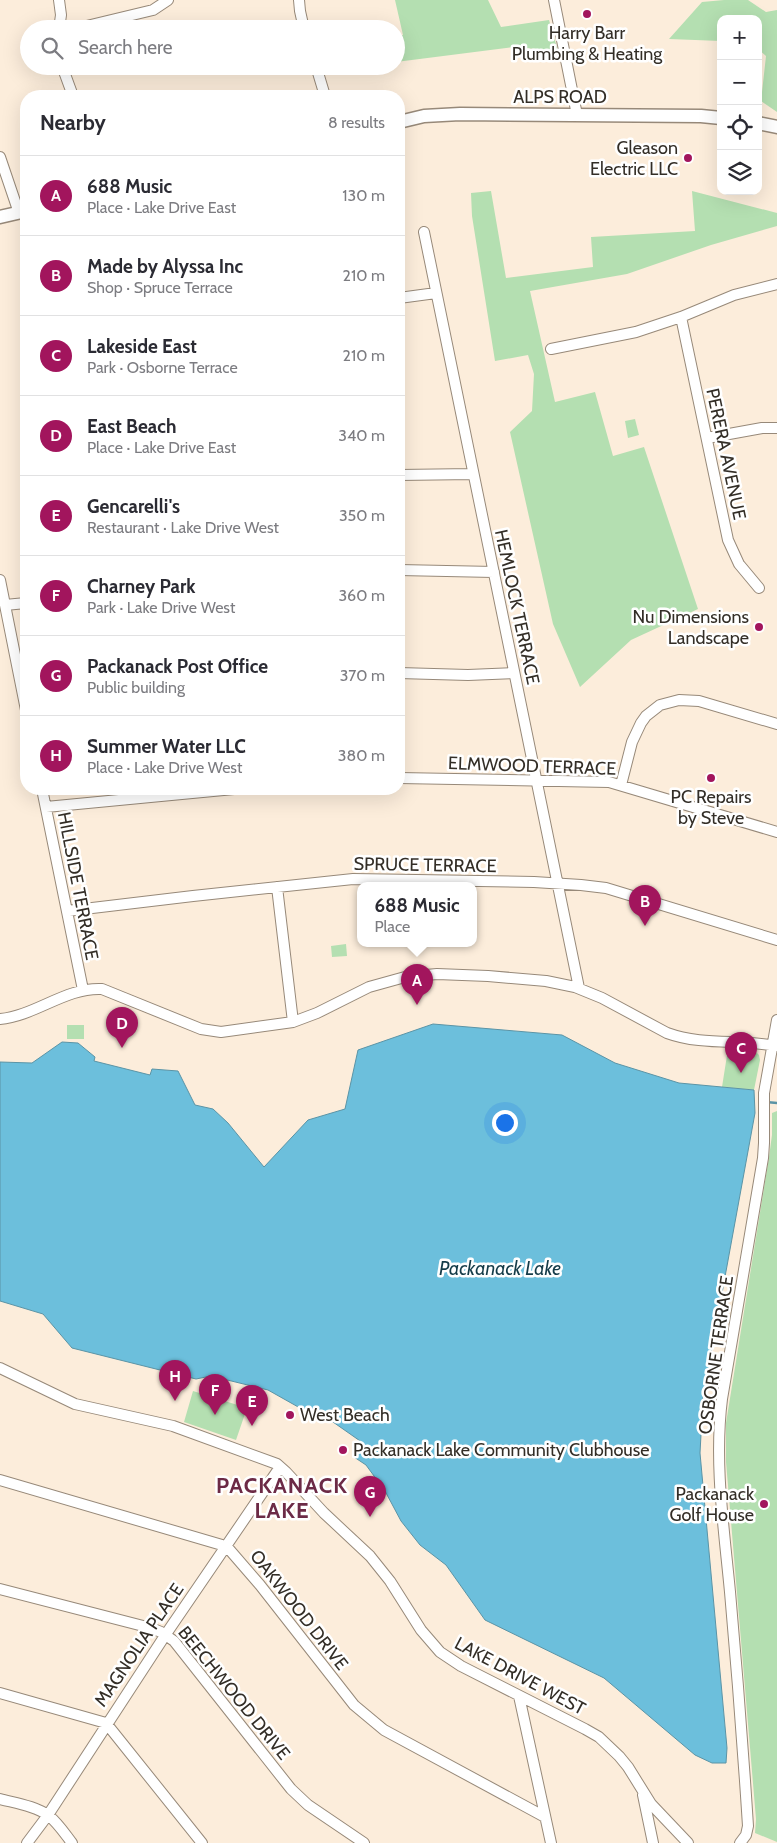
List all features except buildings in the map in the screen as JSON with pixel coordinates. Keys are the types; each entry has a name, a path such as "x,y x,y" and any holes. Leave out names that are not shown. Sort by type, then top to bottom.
{"main road":[{"name":"ALPS ROAD","path":"405,121 440,114 717,118"},
{"path":"762,125 777,128"},
{"path":"0,217 20,213"}],"street":[{"path":"59,0 60,20"},
{"path":"111,20 153,10 168,0"},
{"path":"295,0 302,20"},
{"path":"299,0 301,17"},
{"path":"554,0 577,115"},
{"path":"65,75 71,90"},
{"path":"319,75 323,90"},
{"path":"0,158 20,205"},
{"name":"HEMLOCK TERRACE","path":"424,232 579,988"},
{"path":"551,349 636,332 681,317 734,295 777,284"},
{"path":"405,297 436,293"},
{"name":"PERERA AVENUE","path":"681,317 728,540 738,564 759,588"},
{"path":"706,438 762,428 777,428"},
{"path":"405,475 473,474"},
{"path":"405,570 494,572"},
{"path":"0,580 20,679"},
{"path":"5,605 20,604"},
{"path":"405,673 514,674"},
{"path":"621,785 632,742 641,723 646,716 660,705 679,700 699,701 777,724"},
{"name":"ELMWOOD TERRACE","path":"405,778 609,782 777,832"},
{"name":"HILLSIDE TERRACE","path":"43,795 83,990"},
{"path":"46,807 186,795"},
{"name":"SPRUCE TERRACE","path":"67,911 277,887 366,879 557,884 606,888 777,940"},
{"path":"277,887 293,1022"},
{"path":"0,1019 18,1016 83,990 94,988 110,990 201,1029 221,1032 293,1022 317,1013 369,987 405,977 424,975 488,976 546,981 579,988 602,998 667,1033 679,1037 706,1042 775,1046"},
{"name":"OSBORNE TERRACE","path":"740,1843 746,1835 748,1826 721,1494 719,1431 722,1399 763,1158 765,1082 775,1046 777,1020"},
{"name":"LAKE DRIVE WEST","path":"0,1368 75,1404 172,1426 265,1459 280,1467 324,1514 370,1556 390,1581 421,1630 440,1652 460,1666 585,1729 599,1738 628,1767 642,1790 688,1843"},
{"name":"MAGNOLIA PLACE","path":"27,1843 48,1815 106,1723 280,1467"},
{"name":"OAKWOOD DRIVE","path":"0,1480 226,1547 234,1553 260,1585 354,1705 370,1720 384,1730 545,1817"},
{"name":"BEECHWOOD DRIVE","path":"0,1589 152,1628 166,1634 174,1641 291,1789 308,1805 364,1843"},
{"path":"0,1693 106,1723 202,1843"},
{"path":"519,1696 551,1843"},
{"path":"642,1790 653,1840"},
{"path":"0,1799 48,1815 72,1843"},
{"path":"653,1840 654,1827 663,1816"}],"green space":[{"path":"395,0 488,0 501,27 549,20 558,51 513,47 405,61 405,20 400,20"},
{"path":"748,0 766,12 777,10 777,112 762,102 766,56 762,52 762,15 717,15 717,41 669,39 702,2"},
{"path":"491,191 506,278 593,267 591,237 695,231 692,191 777,213 777,226 711,245 627,274 530,291 555,402 595,392 613,456 644,447 698,609 631,640 580,687 553,624 510,432 532,411 534,374 528,355 495,361 472,216 471,193"},
{"path":"635,419 639,435 628,438 625,421"},
{"path":"346,944 347,956 332,957 331,946"},
{"path":"67,1025 84,1025 84,1039 67,1039"},
{"path":"728,1049 755,1051 759,1055 760,1060 754,1090 722,1087"},
{"path":"777,1111 777,1842 755,1833 756,1819 726,1462 726,1423 769,1157 772,1113"},
{"path":"193,1391 247,1408 236,1440 184,1422"}],"water":[{"name":"Packanack Lake","path":"433,1024 562,1035 615,1063 679,1083 754,1090 755,1113 703,1397 700,1453 727,1748 726,1763 712,1763 695,1755 604,1678 485,1620 446,1565 420,1545 401,1521 385,1491 366,1465 354,1457 363,1443 333,1422 300,1408 268,1390 211,1376 196,1379 72,1348 43,1314 0,1301 0,1062 32,1063 62,1042 78,1043 95,1057 94,1061 150,1075 152,1069 178,1071 195,1105 213,1109 228,1123 264,1167 308,1120 345,1109 358,1050"}],"waterway":[{"path":"766,1102 777,1103"}],"place":[{"name":"Harry Barr Plumbing & Heating","path":"587,14"},
{"name":"Gleason Electric LLC","path":"688,158"},
{"name":"Nu Dimensions Landscape","path":"759,627"},
{"name":"PC Repairs by Steve","path":"711,778"},
{"name":"Made by Alyssa Inc","path":"645,926"},
{"name":"688 Music","path":"417,1005"},
{"name":"East Beach","path":"122,1048"},
{"name":"Lakeside East","path":"741,1073"},
{"name":"Summer Water LLC","path":"175,1401"},
{"name":"Charney Park","path":"215,1415"},
{"name":"West Beach","path":"290,1415"},
{"name":"Gencarelli's","path":"252,1426"},
{"name":"Packanack Lake Community Clubhouse","path":"343,1450"},
{"name":"Packanack Golf House","path":"764,1504"},
{"name":"Packanack Post Office","path":"370,1517"}],"district":[{"name":"PACKANACK LAKE","path":"282,1498"}]}
